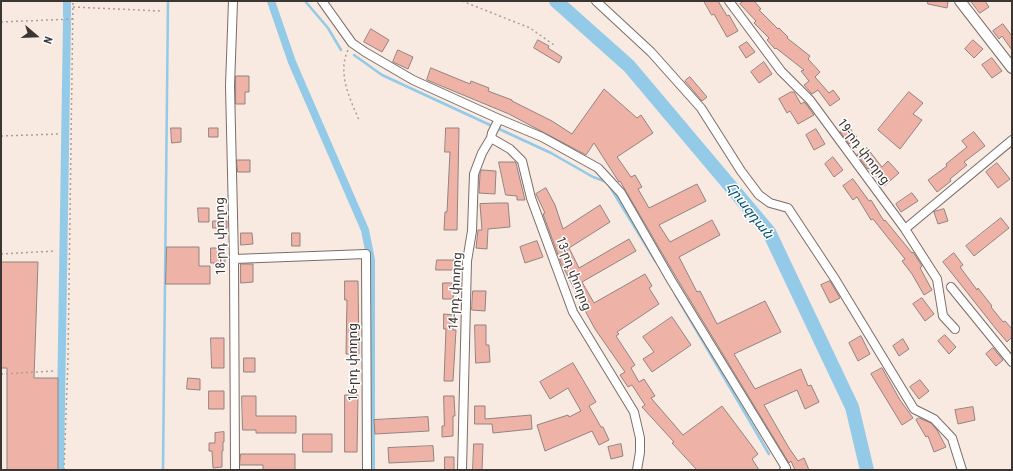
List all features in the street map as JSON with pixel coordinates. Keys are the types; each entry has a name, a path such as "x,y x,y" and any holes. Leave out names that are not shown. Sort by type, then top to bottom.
{"main road":[{"path":"960,1 1012,68"}],"street":[{"name":"18-րդ փողոց","path":"233,1 230,86 234,259 235,470"},
{"path":"322,1 352,43 365,52 413,80 542,137 598,168 621,193 671,280 786,468 784,470"},
{"path":"596,1 651,52 701,108 741,171 759,195 770,203 788,208 835,279 914,409 934,419 952,438 962,470"},
{"name":"19-րդ փողոց","path":"729,1 781,72 810,100 906,229 937,279 943,316 955,329"},
{"name":"14-րդ փողոց","path":"462,470 468,261 472,231 474,174 482,153 491,138 499,119"},
{"name":"13-րդ փողոց","path":"491,138 510,149 522,161 531,198 573,312 634,412 640,438 640,452 637,470"},
{"path":"906,229 1012,140"},
{"name":"16-րդ փողոց","path":"234,259 366,254 367,470"},
{"path":"951,287 1012,362"}],"path":[{"path":"64,470 68,358 73,1"},
{"path":"462,1 530,28 554,45"},
{"path":"73,7 161,11"},
{"path":"1,22 72,18"},
{"path":"352,43 346,55 344,75 348,94 359,120"},
{"path":"1,136 59,134"},
{"path":"1,254 56,251"},
{"path":"1,374 54,371"}],"building":[{"path":"704,1 718,1 727,16 729,15 738,31 727,37 714,14 712,15"},
{"path":"744,1 754,1 761,9 759,10 788,37 787,38 810,56 808,59 820,72 815,77 829,93 833,90 840,99 830,106 818,90 812,94 804,85 809,81 801,71 804,70 776,48 775,49 767,40 769,38 754,23 756,21 740,4"},
{"path":"928,1 948,1 947,8 928,4"},
{"path":"971,1 985,1 989,7 980,13"},
{"path":"1003,24 1012,36 1012,50 1002,36 999,39 993,31"},
{"path":"371,29 389,40 382,52 364,42"},
{"path":"538,40 549,46 548,48 562,57 559,63 534,48"},
{"path":"973,40 983,49 974,58 965,49"},
{"path":"747,42 755,52 746,58 739,47"},
{"path":"398,50 413,57 408,69 393,62"},
{"path":"992,58 1002,71 992,78 982,65"},
{"path":"764,62 772,74 759,83 751,72"},
{"path":"431,68 470,84 471,81 489,88 488,91 512,100 552,121 572,134 604,89 637,118 641,115 653,133 617,157 631,177 635,175 642,187 638,189 649,208 697,184 706,201 659,225 670,242 712,220 720,235 679,257 697,292 700,291 717,324 765,301 781,332 734,354 755,389 801,369 808,386 811,385 819,402 805,409 797,390 764,405 798,461 804,458 809,470 795,470 791,461 789,463 676,277 620,181 619,182 594,143 586,155 509,114 427,80"},
{"path":"236,76 249,76 249,92 245,92 245,104 236,104"},
{"path":"690,77 707,97 702,101 685,81"},
{"path":"791,92 794,92 801,104 804,102 806,104 814,115 798,124 790,111 787,113 779,99"},
{"path":"909,92 923,103 913,114 922,120 900,149 878,130"},
{"path":"848,126 857,137 849,144 840,132"},
{"path":"171,128 181,128 181,142 172,143"},
{"path":"209,128 218,128 218,137 209,137"},
{"path":"446,128 459,128 457,230 444,230 445,212 447,212 450,152 445,152"},
{"path":"816,129 825,144 814,150 806,135"},
{"path":"974,132 985,146 964,162 967,165 937,192 928,180 947,166 946,164 967,147 962,141"},
{"path":"867,148 882,167 888,161 899,173 884,186 857,155"},
{"path":"833,157 843,170 834,177 825,164"},
{"path":"237,160 250,160 250,172 238,172"},
{"path":"499,162 516,163 525,200 517,200 517,196 506,195"},
{"path":"997,163 1010,179 998,188 986,172"},
{"path":"482,170 496,171 495,194 479,193 480,174"},
{"path":"853,179 869,201 871,200 884,221 885,220 912,253 913,252 922,266 920,268 932,290 924,295 912,274 902,261 905,259 873,219 871,220 857,197 853,200 843,186"},
{"path":"546,188 555,205 563,229 600,205 610,222 569,248 579,268 629,239 636,251 582,282 594,303 645,274 652,286 649,288 659,304 617,332 619,334 616,336 635,365 631,368 639,382 644,379 655,396 651,398 683,435 722,406 758,454 752,459 759,470 697,470 642,407 645,405 632,385 628,387 620,375 625,372 595,329 561,263 543,214 545,213 536,194"},
{"path":"912,193 918,201 901,212 896,204"},
{"path":"508,203 510,227 488,229 487,249 476,248 478,230 482,230 480,204"},
{"path":"198,208 209,208 209,222 199,222"},
{"path":"944,209 948,221 938,224 934,212"},
{"path":"1001,218 1009,228 974,256 966,246"},
{"path":"213,221 227,221 227,228 213,228"},
{"path":"241,233 252,233 253,244 241,245"},
{"path":"292,233 300,233 300,246 292,246"},
{"path":"537,241 543,257 525,263 520,247"},
{"path":"167,247 199,247 199,266 210,266 210,284 166,284"},
{"path":"211,248 225,248 225,263 211,263"},
{"path":"954,253 963,265 960,267 977,290 978,288 1003,322 1005,321 1012,329 1012,337 1007,342 943,262"},
{"path":"437,260 454,260 454,270 436,270"},
{"path":"1,262 38,262 34,378 58,378 58,470 7,470 7,368 1,368"},
{"path":"241,264 253,264 253,282 241,283"},
{"path":"345,281 358,281 359,354 346,354 347,300 345,300"},
{"path":"830,281 840,298 830,303 821,285"},
{"path":"443,283 454,283 453,299 443,299"},
{"path":"473,291 486,291 485,311 472,310"},
{"path":"922,298 934,314 925,321 913,304"},
{"path":"444,314 454,315 453,330 456,330 453,381 444,381 446,329 444,329"},
{"path":"672,317 691,345 652,372 643,359 654,352 643,337"},
{"path":"475,325 486,325 486,345 489,345 490,362 476,363"},
{"path":"945,335 956,347 949,354 938,341"},
{"path":"861,336 870,354 858,361 849,343"},
{"path":"211,338 224,338 224,368 212,368"},
{"path":"903,339 909,349 899,356 893,346"},
{"path":"993,348 1003,360 996,366 986,354"},
{"path":"244,358 255,358 255,372 244,372"},
{"path":"573,363 596,402 589,406 601,427 603,427 609,440 599,445 592,431 545,451 537,425 568,415 569,417 581,411 568,388 550,399 540,382"},
{"path":"882,368 900,400 913,418 902,425 871,374"},
{"path":"188,378 200,379 200,390 187,389"},
{"path":"920,380 929,391 919,399 910,387"},
{"path":"209,391 224,391 224,409 209,409"},
{"path":"345,395 358,395 357,452 345,452"},
{"path":"242,396 256,396 256,416 296,416 296,433 256,433 256,430 243,430"},
{"path":"444,396 454,396 455,416 453,416 453,436 442,437 442,426 444,426"},
{"path":"475,406 485,406 485,419 531,415 532,429 493,433 492,424 475,424"},
{"path":"973,407 975,420 958,424 955,410"},
{"path":"428,417 429,431 375,434 374,420"},
{"path":"919,418 931,423 937,430 946,447 934,452 928,436 926,437 916,420"},
{"path":"224,432 222,467 213,468 212,451 209,451 209,443 215,443 215,433"},
{"path":"303,434 332,434 332,452 303,452"},
{"path":"474,444 483,444 482,470 473,470"},
{"path":"621,444 623,456 611,459 608,447"},
{"path":"433,446 434,461 389,463 388,448"},
{"path":"241,454 295,454 295,470 263,470 263,465 240,465"},
{"path":"445,457 454,457 454,470 445,470"}],"waterway":[{"path":"67,1 67,16"},
{"path":"163,470 168,1"},
{"path":"271,1 292,62 365,230 371,260 371,470"},
{"path":"305,1 328,28 341,50"},
{"name":"Հրազդան","path":"556,1 629,66 769,232 852,407 867,470"},
{"path":"60,470 67,21"},
{"path":"354,55 382,75 490,125"},
{"path":"497,128 551,153 593,177 607,182 656,262"},
{"path":"675,294 769,454"}]}
